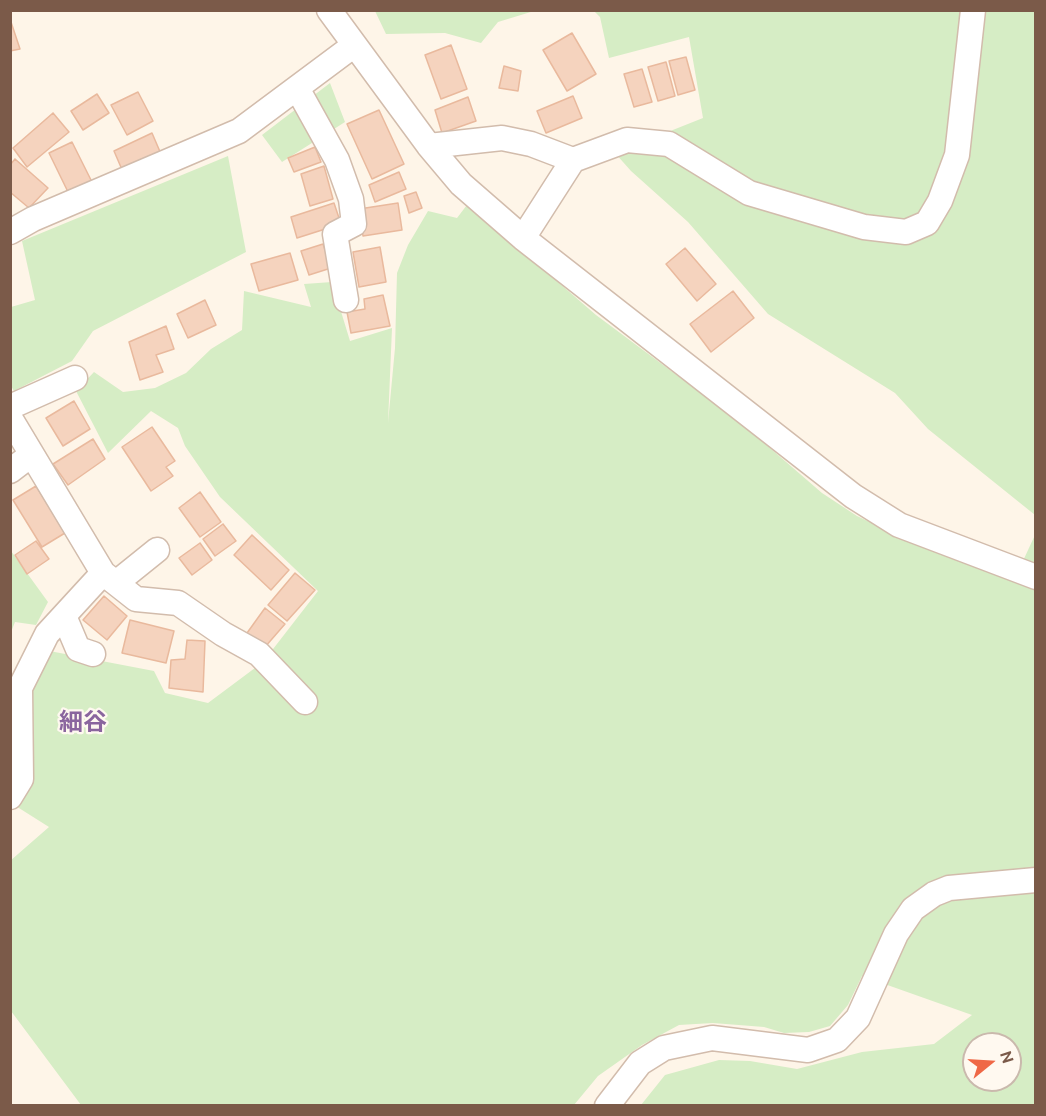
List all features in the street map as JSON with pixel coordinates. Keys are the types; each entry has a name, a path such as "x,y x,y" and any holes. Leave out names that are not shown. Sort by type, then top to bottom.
{"street":[{"path":"329,10 353,46 461,184 523,238 853,496 899,525 1035,577"},
{"path":"523,238 573,160 627,140 669,144 749,193 864,227 906,232 927,223 940,201 957,155 973,10"},
{"path":"10,232 33,219 239,131 353,46"},
{"path":"297,88 337,160 351,199 354,224 335,234 346,300"},
{"path":"429,146 502,138 531,144 573,160"},
{"path":"10,407 75,378"},
{"path":"10,418 31,455 110,578 135,599 178,603 259,654 305,702"},
{"path":"10,471 31,455"},
{"path":"10,797 21,779 20,688 47,634 64,616 110,578 157,550"},
{"path":"64,616 78,649 93,654"},
{"path":"607,1106 640,1063 664,1048 712,1038 808,1050 837,1040 858,1018 896,934 913,909 934,894 949,888 1035,880"}],"green space":[{"path":"375,11 534,11 498,22 481,43 445,33 386,34"},
{"path":"594,11 1035,11 1035,515 928,429 895,393 768,314 688,222 631,171 615,153 703,118 689,37 609,58 600,17"},
{"path":"330,83 345,122 282,162 262,135"},
{"path":"228,156 246,252 93,331 72,361 14,391 10,384 11,307 35,300 22,241"},
{"path":"470,201 500,232 596,315 741,423 822,493 857,516 895,534 1022,563 1035,535 1035,1105 641,1105 665,1075 719,1060 750,1061 797,1069 862,1052 934,1044 972,1015 862,976 848,1005 830,1026 809,1032 784,1033 764,1027 713,1023 679,1025 642,1045 598,1076 574,1105 81,1105 11,1011 10,861 49,827 11,803 39,649 154,671 165,693 208,703 263,662 318,591 220,497 185,446 178,428 151,411 108,453 76,391 94,372 123,392 155,388 186,373 211,349 242,330 244,291 311,307 304,284 332,282 350,341 392,328 388,423 395,348 397,273 408,245 428,211 457,218"},
{"path":"11,551 48,602 36,625 15,622 11,632"}],"building":[{"path":"10,19 20,49 10,51"},
{"path":"572,33 596,74 567,91 543,50"},
{"path":"451,45 467,89 441,99 425,55"},
{"path":"686,57 695,90 678,95 669,61"},
{"path":"666,62 675,96 658,101 648,67"},
{"path":"504,66 521,71 518,91 499,88"},
{"path":"642,69 652,102 634,107 624,74"},
{"path":"138,92 153,121 127,135 111,105"},
{"path":"97,94 109,113 83,130 71,111"},
{"path":"573,96 582,118 546,133 537,111"},
{"path":"468,97 476,121 442,133 435,110"},
{"path":"379,110 404,164 372,179 347,124"},
{"path":"53,113 69,132 27,167 13,148"},
{"path":"152,133 161,154 123,172 114,151"},
{"path":"72,142 92,182 69,194 49,153"},
{"path":"315,147 321,162 294,172 288,158"},
{"path":"15,159 48,188 29,208 10,192 10,165"},
{"path":"324,166 333,199 310,206 301,174"},
{"path":"399,172 406,189 375,202 369,185"},
{"path":"416,192 422,208 409,213 404,196"},
{"path":"334,203 341,224 297,238 291,217"},
{"path":"398,203 402,230 363,236 359,209"},
{"path":"323,244 331,268 309,275 301,251"},
{"path":"380,247 386,282 359,287 353,252"},
{"path":"685,248 716,284 697,301 666,264"},
{"path":"290,253 298,280 259,291 251,264"},
{"path":"733,291 754,318 711,352 690,324"},
{"path":"383,295 390,326 351,333 347,312 365,309 364,299"},
{"path":"205,300 216,325 188,338 177,314"},
{"path":"166,326 174,349 156,355 163,372 140,380 129,342"},
{"path":"74,401 90,429 63,446 46,418"},
{"path":"152,427 175,461 166,467 173,476 151,491 122,447"},
{"path":"93,439 105,459 68,485 53,464"},
{"path":"36,486 65,533 42,547 13,500"},
{"path":"200,492 221,522 200,537 179,508"},
{"path":"223,524 236,541 215,556 203,539"},
{"path":"252,535 289,570 271,590 234,555"},
{"path":"36,541 49,559 27,574 15,555"},
{"path":"200,543 212,560 192,575 179,558"},
{"path":"295,573 315,590 287,621 268,605"},
{"path":"104,596 127,616 107,640 83,620"},
{"path":"265,608 285,624 265,647 247,633"},
{"path":"130,620 174,631 166,663 122,653"},
{"path":"187,640 205,641 203,692 169,688 171,660 185,659"}],"district":[{"name":"細谷","path":"83,722"}]}
